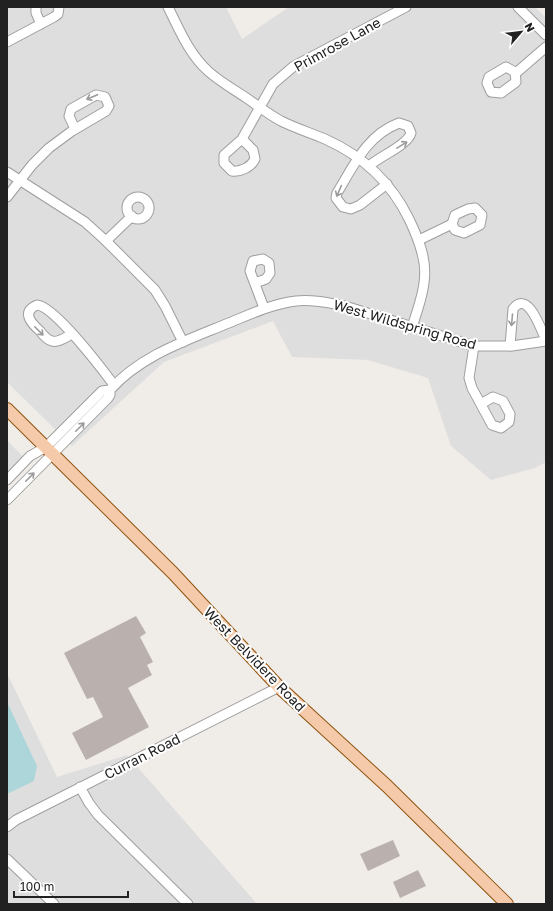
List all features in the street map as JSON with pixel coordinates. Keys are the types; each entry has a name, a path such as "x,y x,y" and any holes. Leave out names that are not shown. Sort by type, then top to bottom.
{"main road":[{"name":"West Belvidere Road","path":"7,409 173,573 279,687 387,786 507,904"}],"street":[{"path":"36,7 36,13 42,24"},
{"path":"7,42 56,16 59,7"},
{"name":"Primrose Lane","path":"242,139 274,84 294,66 406,7"},
{"path":"518,7 546,35"},
{"path":"171,8 197,60 214,76 281,121 343,148 359,158 386,184 405,211 424,254 426,281 412,326"},
{"path":"516,73 546,47"},
{"path":"7,197 32,165 49,148 75,129 106,112 109,106 106,97 96,95 70,109 69,116 75,129"},
{"path":"369,166 378,158 408,140 411,132 408,126 399,123 375,135 337,193 336,198 341,206 347,210 353,209 386,184"},
{"path":"7,172 85,222 106,241 155,290 165,306 183,342"},
{"path":"106,241 132,216"},
{"path":"419,240 452,224"},
{"path":"255,283 264,308"},
{"name":"West Wildspring Road","path":"7,500 102,391 112,387 122,377 153,356 274,304 297,300 323,302 344,306 474,346 510,346 546,340"},
{"path":"510,346 513,309 518,304 524,304 531,309 546,340"},
{"path":"72,334 56,341 47,338 30,322 28,317 30,310 37,305 46,307 72,334 112,387"},
{"path":"474,346 469,378 472,388 481,404"},
{"path":"7,480 30,456 49,451"},
{"name":"Curran Road","path":"7,827 16,820 80,787 279,687"},
{"path":"80,787 98,815 188,904"},
{"path":"7,859 54,904"}],"shaded area":[{"path":"7,7 226,7 242,39 289,7 535,7 546,18 546,462 535,468 491,480 451,446 428,378 368,360 292,357 273,321 164,362 72,446 7,382"},
{"path":"7,440 24,458 7,484"},
{"path":"7,673 57,777 127,755 257,904 7,904"}],"water":[{"path":"7,702 37,766 34,781 7,794"}],"building":[{"path":"136,616 146,633 140,637 153,662 147,665 152,675 128,688 149,727 86,760 72,733 103,717 93,697 87,699 64,653"},
{"path":"393,840 400,856 368,871 360,854"},
{"path":"418,870 426,886 400,898 393,882"}]}
